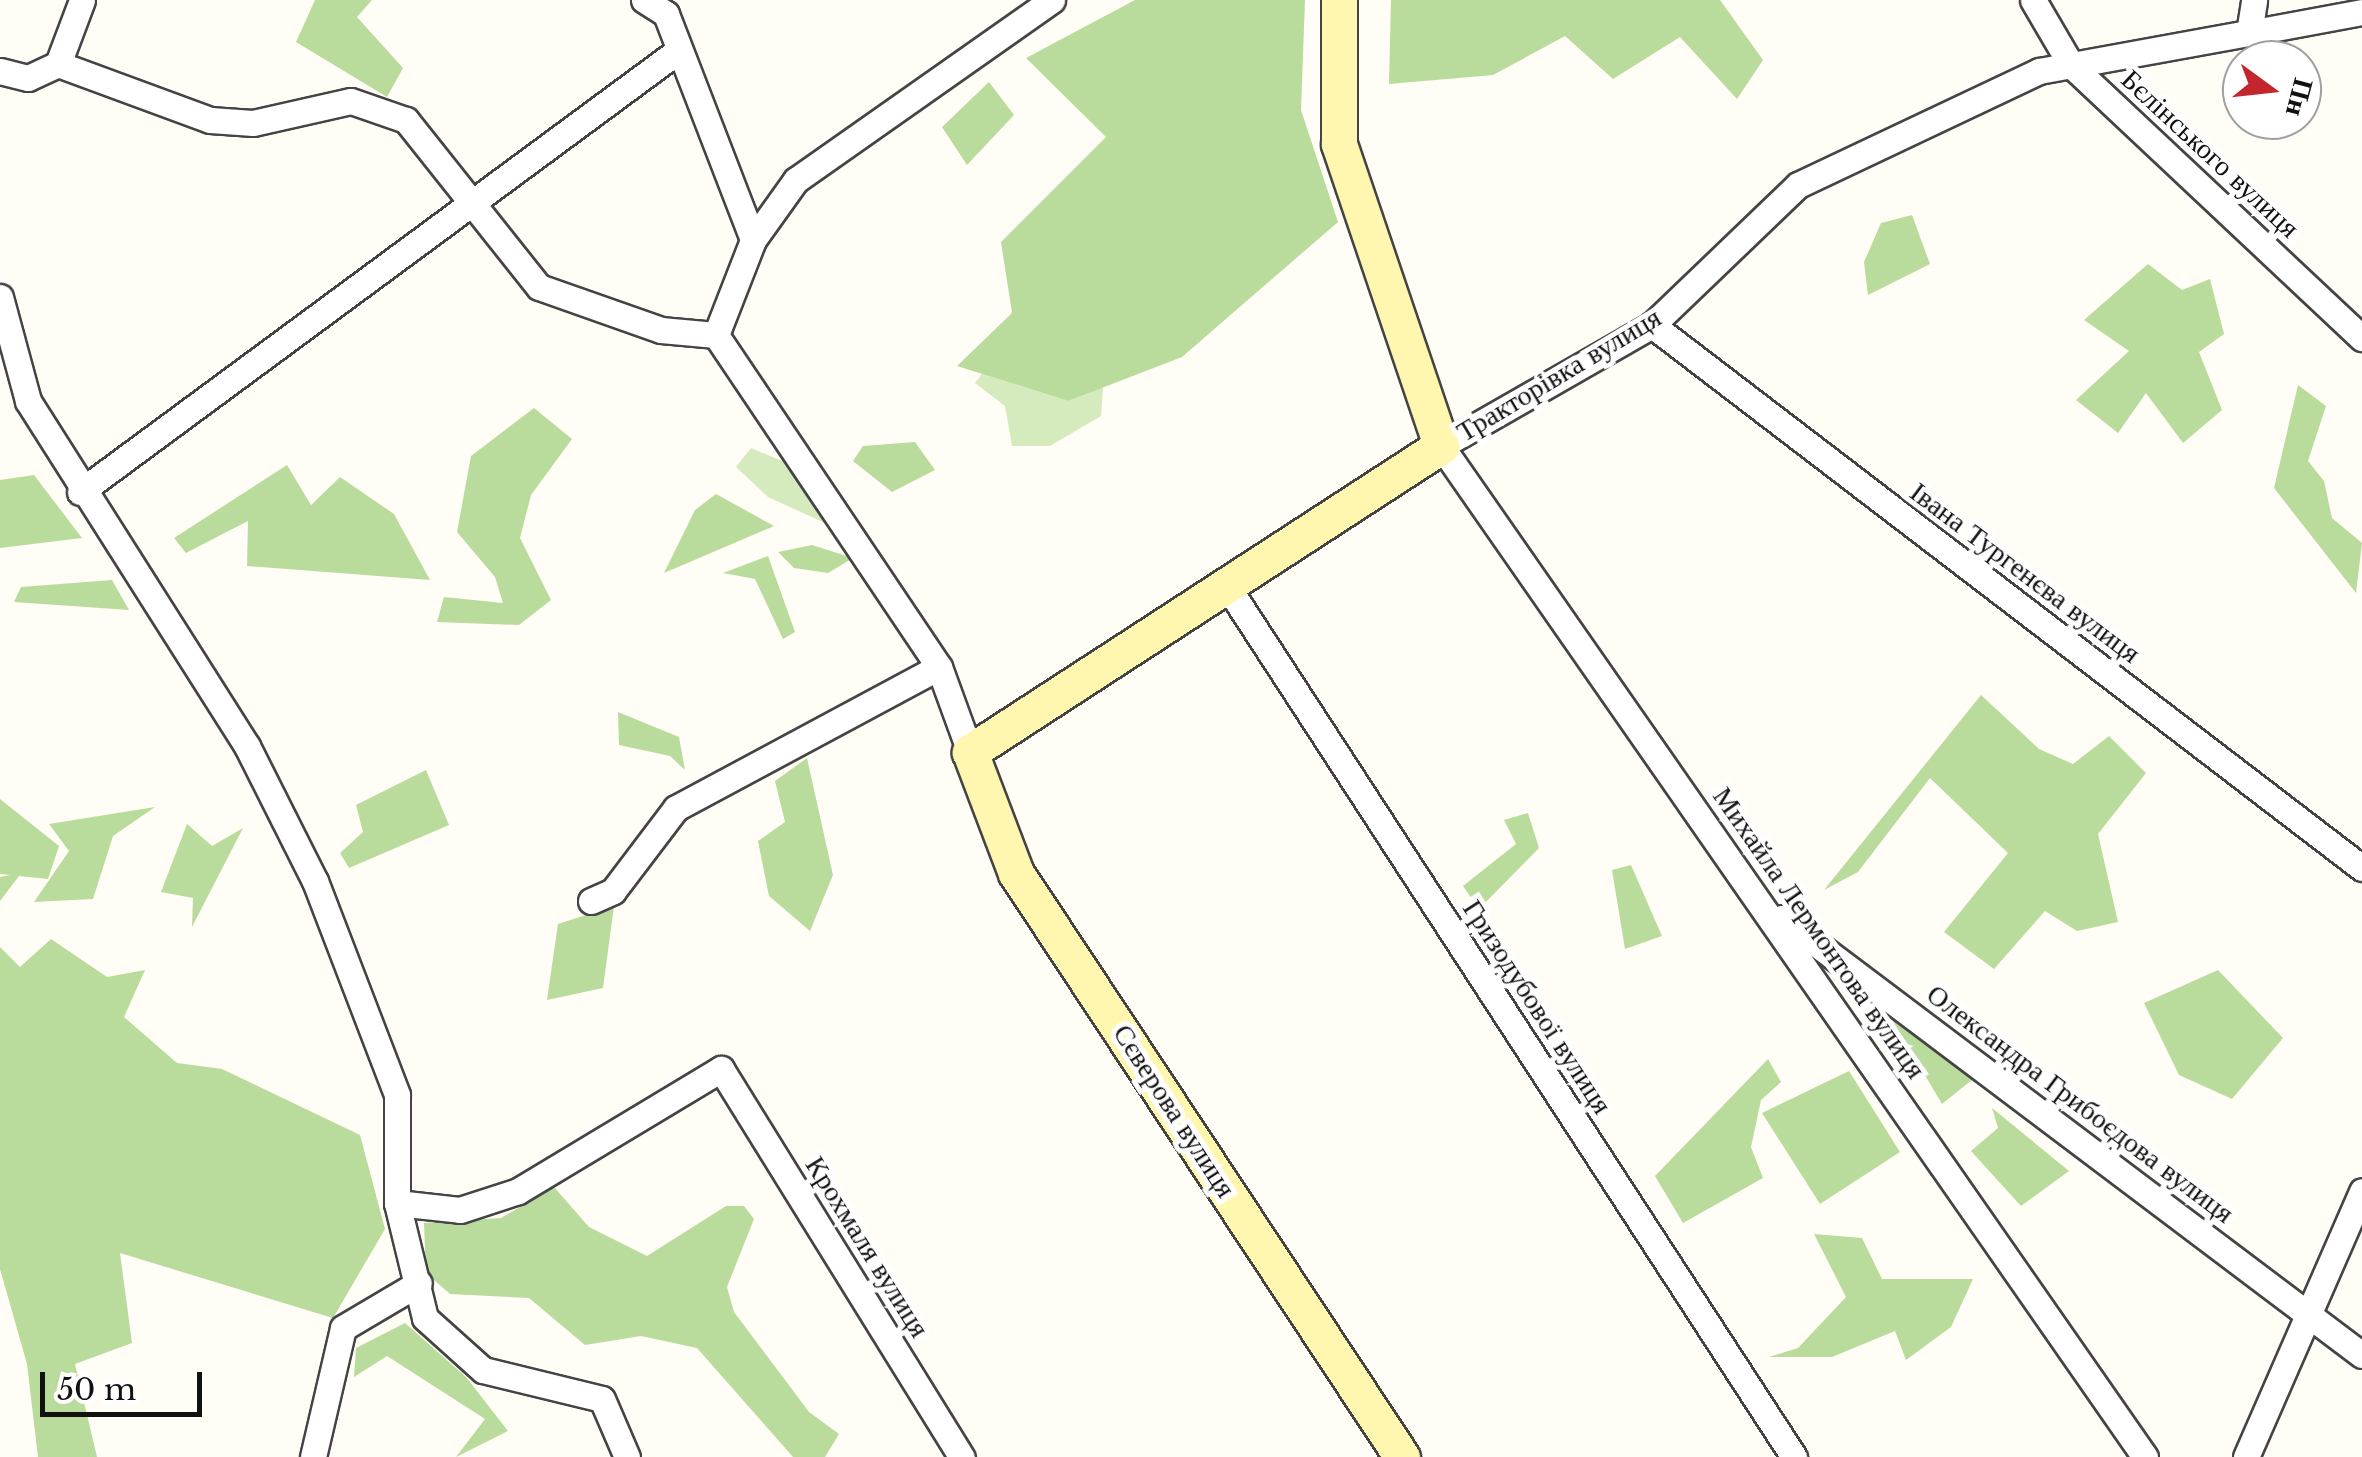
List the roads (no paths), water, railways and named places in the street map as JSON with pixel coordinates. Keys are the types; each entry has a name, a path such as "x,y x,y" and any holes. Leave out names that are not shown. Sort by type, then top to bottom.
{"main road":[{"path":"1339,0 1339,144 1441,446"},
{"name":"Тракторівка вулиця","path":"970,752 1229,589 1441,446"},
{"name":"Сєверова вулиця","path":"970,752 1016,872 1402,1457"}],"street":[{"path":"0,70 28,78 58,64 82,0"},
{"path":"644,0 666,14 753,240"},
{"path":"716,334 753,240 796,180 1052,0"},
{"name":"Бєлінського вулиця","path":"2033,0 2072,65 2362,338"},
{"path":"2249,32 2254,0"},
{"name":"Тракторівка вулиця","path":"1441,446 1652,325 1798,185 2040,71 2362,12"},
{"path":"80,492 472,208 679,50"},
{"path":"58,64 210,120 253,122 351,101 406,120 538,287 661,330 716,334"},
{"path":"0,297 28,401 80,492 247,746 315,882 397,1095 398,1203 425,1318 483,1370 602,1400 626,1457"},
{"name":"Івана Тургенєва вулиця","path":"1652,325 2362,868"},
{"path":"716,334 939,667 970,752"},
{"name":"Михайла Лермонтова вулиця","path":"1441,446 2145,1457"},
{"name":"Гризодубової вулиця","path":"1229,589 1794,1457"},
{"path":"591,902 613,891 676,808 939,667"},
{"name":"Олександра Грибоєдова вулиця","path":"1762,903 2362,1354"},
{"name":"Крохмаля вулиця","path":"398,1203 460,1210 518,1191 721,1069 962,1457"},
{"path":"2246,1457 2362,1191"},
{"path":"313,1457 342,1328 419,1283"}]}
